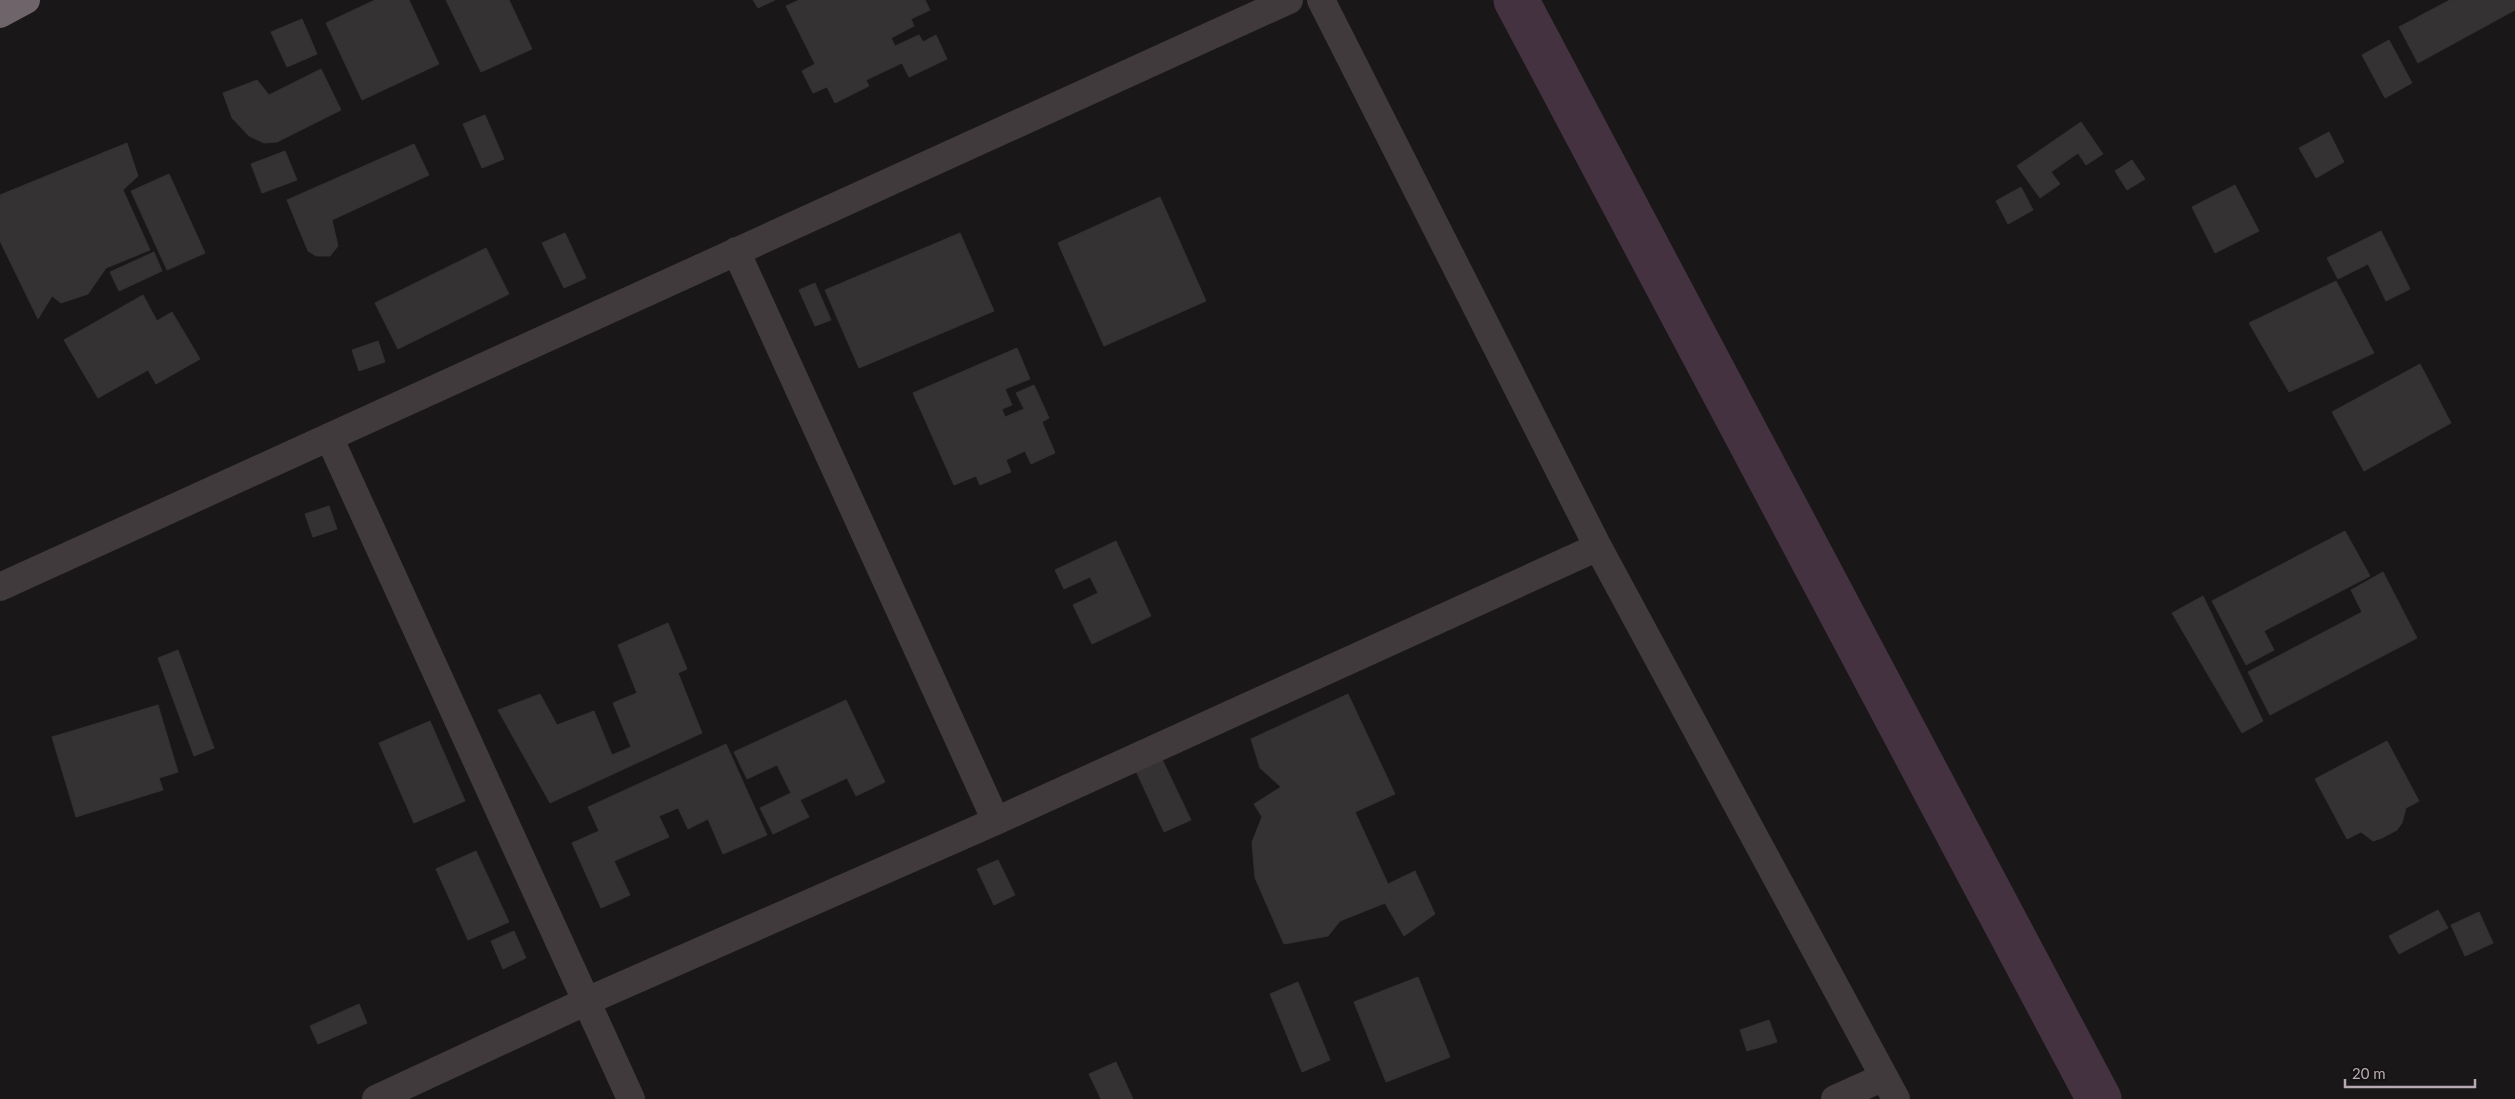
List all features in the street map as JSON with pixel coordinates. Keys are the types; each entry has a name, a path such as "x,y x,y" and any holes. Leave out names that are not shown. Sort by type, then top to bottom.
{"highway":[{"path":"0,14 26,0"}],"street":[{"path":"0,587 1289,0"},
{"path":"1321,0 1598,547 1890,1088 1836,1099"},
{"path":"736,251 996,821"},
{"path":"329,437 631,1099"},
{"path":"376,1099 587,1001 996,821 1598,547"}],"building":[{"path":"375,0 409,0 439,64 362,100 326,23"},
{"path":"446,0 509,0 532,49 481,72"},
{"path":"753,0 775,0 758,8"},
{"path":"799,0 925,0 930,10 911,19 914,26 891,38 895,46 919,35 923,42 936,35 947,59 909,77 902,63 866,80 869,86 835,103 827,87 813,93 802,71 815,64 786,6"},
{"path":"2450,0 2515,0 2515,10 2418,63 2399,27"},
{"path":"302,19 317,54 287,67 271,32"},
{"path":"2389,40 2412,83 2385,98 2362,55"},
{"path":"321,69 341,110 277,142 264,143 249,136 232,118 223,93 257,80 269,95"},
{"path":"485,115 504,159 482,168 463,124"},
{"path":"2081,122 2103,154 2086,165 2078,153 2051,172 2060,184 2040,198 2017,166"},
{"path":"2329,132 2344,162 2316,178 2299,148"},
{"path":"127,143 138,176 123,190 150,250 106,268 88,294 61,303 52,296 38,319 0,241 0,195"},
{"path":"414,144 429,175 332,220 338,246 330,256 316,256 308,251 287,200"},
{"path":"285,151 297,180 262,193 251,164"},
{"path":"2132,160 2145,179 2127,190 2115,171"},
{"path":"169,174 205,253 167,270 131,191"},
{"path":"2235,185 2259,231 2215,253 2192,207"},
{"path":"2021,187 2033,210 2008,224 1996,201"},
{"path":"1160,197 1206,301 1104,346 1058,243"},
{"path":"2381,231 2410,289 2386,301 2368,264 2338,279 2327,258"},
{"path":"565,233 586,278 564,288 542,243"},
{"path":"960,233 994,311 859,368 825,290"},
{"path":"486,248 509,294 398,349 375,303"},
{"path":"154,252 162,271 119,291 110,272"},
{"path":"2336,281 2374,353 2289,392 2249,323"},
{"path":"815,283 831,320 815,326 799,290"},
{"path":"143,295 157,321 172,312 200,359 156,384 148,370 98,398 64,340"},
{"path":"378,341 385,362 359,371 352,350"},
{"path":"1017,348 1030,379 1005,389 1012,405 1002,409 1005,417 1024,409 1016,393 1034,385 1049,418 1042,422 1055,453 1031,464 1025,451 1006,460 1011,472 980,485 976,476 954,485 913,393"},
{"path":"2420,364 2451,423 2364,471 2332,412"},
{"path":"329,506 337,529 313,537 305,514"},
{"path":"2345,531 2370,576 2264,631 2274,650 2246,665 2212,601"},
{"path":"1116,541 1151,616 1092,644 1073,605 1098,593 1090,577 1064,589 1055,570"},
{"path":"2383,572 2417,638 2270,715 2248,672 2362,612 2351,590"},
{"path":"2203,596 2263,721 2242,733 2172,613"},
{"path":"668,623 687,669 678,673 702,733 550,803 498,710 540,694 557,725 594,711 612,755 631,747 613,703 637,693 618,645"},
{"path":"178,650 214,748 194,756 158,658"},
{"path":"1348,694 1395,794 1355,812 1388,884 1415,871 1435,914 1404,936 1385,903 1340,921 1328,936 1284,944 1255,878 1252,842 1262,817 1254,804 1281,787 1260,768 1251,739"},
{"path":"846,700 885,782 856,796 847,778 800,800 809,817 773,834 760,808 791,793 777,765 747,779 734,752"},
{"path":"158,705 178,772 159,778 163,790 76,817 52,737"},
{"path":"430,721 465,801 414,823 379,743"},
{"path":"2387,741 2419,801 2406,808 2402,823 2397,830 2382,838 2373,841 2361,832 2347,839 2315,779"},
{"path":"726,744 767,835 723,854 708,819 688,829 678,808 659,816 669,837 614,861 630,895 601,908 572,843 599,831 588,807"},
{"path":"1162,759 1191,820 1164,832 1136,771"},
{"path":"476,851 509,922 468,940 436,869"},
{"path":"998,860 1015,895 994,905 977,869"},
{"path":"2438,910 2448,928 2399,954 2389,936"},
{"path":"2479,912 2493,943 2465,956 2451,925"},
{"path":"514,931 526,958 503,969 491,941"},
{"path":"1418,977 1450,1057 1386,1082 1354,1002"},
{"path":"1298,982 1330,1060 1302,1072 1270,994"},
{"path":"359,1004 367,1023 318,1044 310,1026"},
{"path":"1769,1020 1777,1042 1747,1051 1740,1030"},
{"path":"1116,1062 1133,1099 1101,1099 1089,1074"}],"waterway":[{"path":"1516,0 2099,1099"}]}
